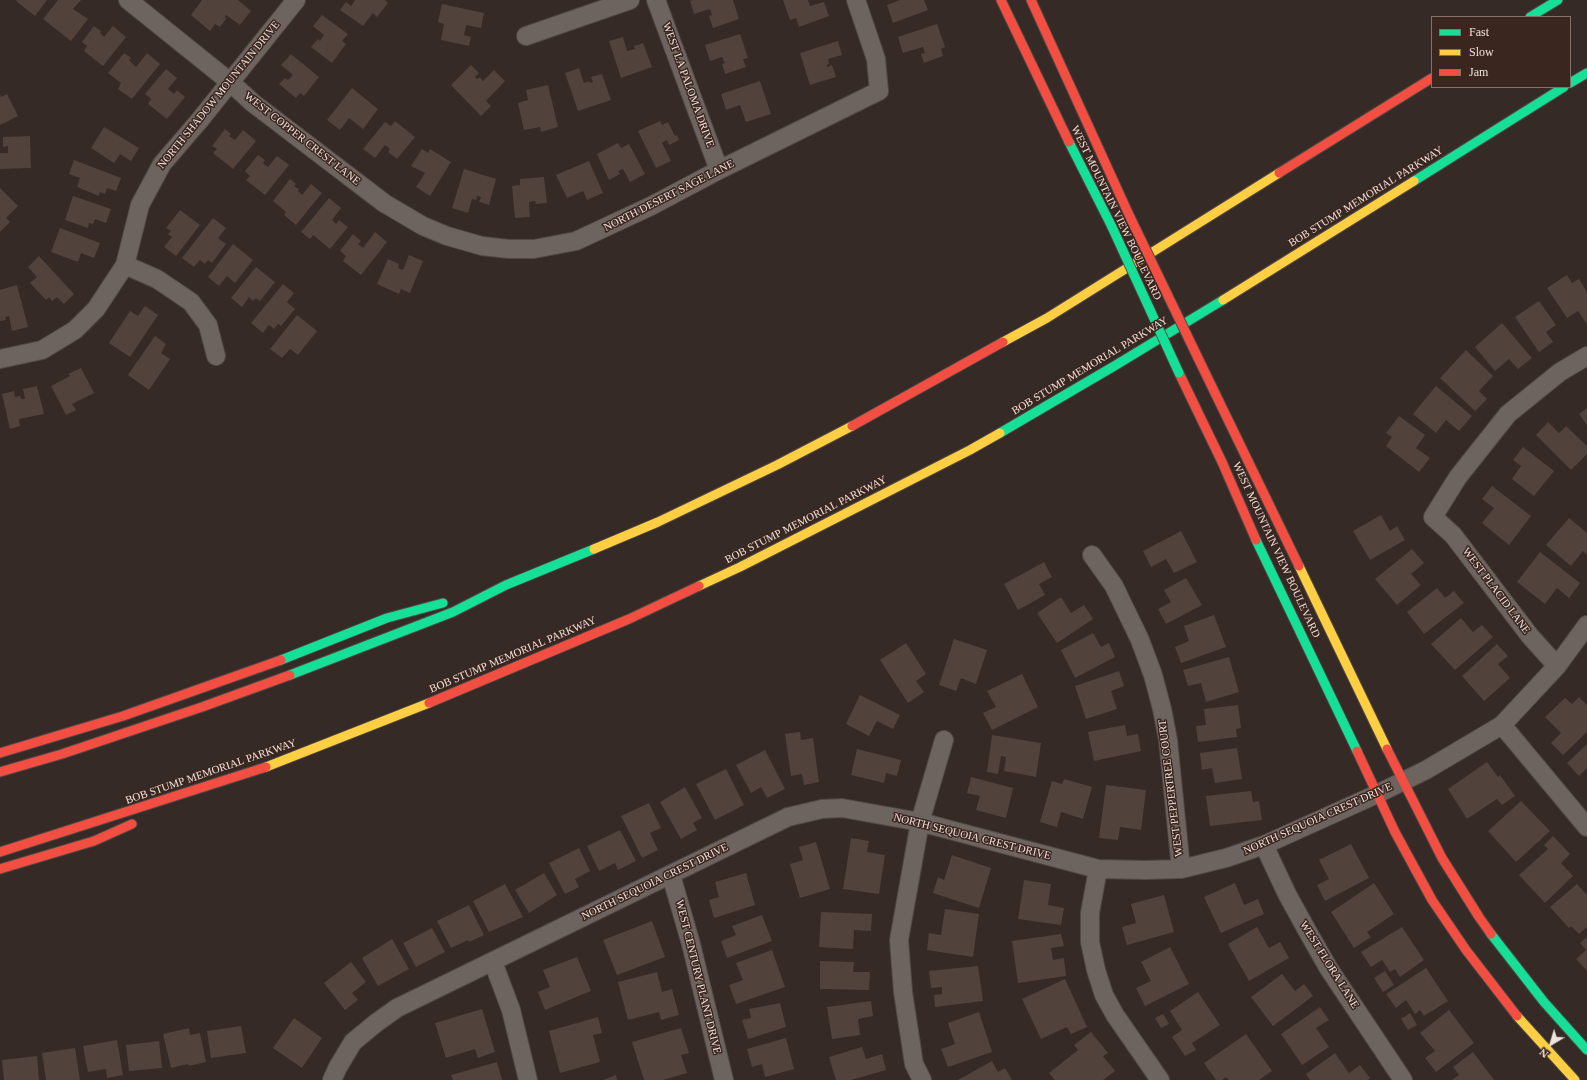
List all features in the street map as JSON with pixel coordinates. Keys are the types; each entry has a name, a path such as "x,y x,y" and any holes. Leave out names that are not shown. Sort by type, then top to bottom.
{"main road":[{"name":"WEST MOUNTAIN VIEW BOULEVARD","path":"1001,0 1052,109 1112,227 1179,373 1222,462 1257,542 1395,832 1429,894 1466,950 1523,1024 1575,1080"},
{"name":"WEST MOUNTAIN VIEW BOULEVARD","path":"1031,0 1130,217 1403,782 1442,858 1479,917 1544,1002 1587,1050"},
{"path":"1532,16 1558,0"},
{"path":"1571,82 1587,73"},
{"path":"0,772 62,754 202,707 453,612 506,585 658,522 777,465 872,416 1047,318 1431,79"},
{"name":"BOB STUMP MEMORIAL PARKWAY","path":"0,852 251,773 392,720 629,619 753,560 970,450 1116,365 1225,299 1562,88"},
{"path":"0,753 123,716 278,661 387,618 506,585"},
{"path":"172,807 251,773"},
{"path":"0,870 94,841 144,819"}],"street":[{"name":"WEST COPPER CREST LANE","path":"128,0 230,82 253,104 384,203 423,226 447,236"},
{"name":"NORTH SHADOW MOUNTAIN DRIVE","path":"0,359 42,350 75,330 96,309 124,265 140,205 162,164 199,121 296,0"},
{"path":"526,36 630,0"},
{"name":"WEST LA PALOMA DRIVE","path":"656,0 719,170"},
{"name":"NORTH DESERT SAGE LANE","path":"447,236 482,246 509,249 534,249 576,242 651,206 719,170 879,91 876,59 856,0"},
{"path":"124,265 157,279 191,302 208,325 216,356"},
{"name":"WEST PLACID LANE","path":"1557,666 1530,636 1453,535 1433,517 1458,477 1508,414 1560,372 1587,356"},
{"name":"WEST PEPPERTREE COURT","path":"1092,555 1114,586 1140,640 1162,710 1168,740 1181,869"},
{"name":"NORTH SEQUOIA CREST DRIVE","path":"332,1080 338,1067 354,1042 376,1023 397,1008 788,817 822,809 842,808 920,822 1098,869 1181,869 1226,858 1264,844 1403,782 1502,725 1557,666 1587,625"},
{"path":"1502,725 1587,827"},
{"path":"922,1080 914,1064 903,992 899,940 920,822 944,740"},
{"name":"WEST FLORA LANE","path":"1264,844 1287,894 1329,969 1403,1080"},
{"path":"1098,869 1090,912 1090,942 1096,970 1104,995 1115,1015 1160,1080"},
{"name":"WEST CENTURY PLANT DRIVE","path":"671,874 691,944 724,1080"},
{"path":"493,962 511,1010 528,1080"}],"building":[{"path":"47,0 35,16 16,1"},
{"path":"58,0 81,0 73,9 88,19 71,41 43,19"},
{"path":"202,0 238,0 251,11 240,25 226,15 226,19 220,27 215,24 210,31 191,15"},
{"path":"355,0 385,0 388,3 377,17 373,13 363,26 340,10 346,2 351,6"},
{"path":"733,0 739,19 713,28 709,16 712,15 710,9 694,14 690,1"},
{"path":"783,0 808,0 810,6 824,2 829,16 799,27 796,18 790,20"},
{"path":"900,0 924,0 928,10 893,23 887,5"},
{"path":"442,4 484,13 481,28 466,25 464,35 471,37 469,46 441,40 444,24 438,22"},
{"path":"322,15 348,34 342,41 346,44 332,63 311,47 318,39 320,41 324,35 313,26"},
{"path":"937,24 945,47 941,49 943,56 924,63 921,54 925,53 923,47 903,53 898,37"},
{"path":"94,26 101,31 100,33 104,37 113,26 126,37 103,66 84,51 87,46 82,42"},
{"path":"740,34 748,58 743,59 746,67 725,74 722,64 725,63 722,57 710,61 705,45"},
{"path":"623,37 627,51 635,49 634,46 643,43 652,67 621,78 609,41"},
{"path":"838,41 842,55 828,59 829,64 827,65 827,67 832,65 836,77 810,85 800,53"},
{"path":"124,53 131,58 129,60 136,67 147,53 160,64 132,99 118,89 121,83 108,73"},
{"path":"291,54 319,77 304,96 300,93 296,98 279,84 285,78 288,80 293,75 281,65"},
{"path":"471,65 479,73 475,77 477,79 480,77 483,81 494,70 505,81 486,101 491,106 481,116 451,85"},
{"path":"579,68 584,83 589,81 590,83 593,82 591,77 602,74 611,100 578,111 565,73"},
{"path":"166,69 177,78 168,89 174,94 177,90 185,97 167,119 148,104 151,99 145,94"},
{"path":"760,81 771,114 746,122 740,105 726,110 721,94"},
{"path":"548,85 558,127 541,132 540,127 524,130 518,103 528,100 526,90"},
{"path":"352,88 378,109 363,129 349,118 340,130 327,120"},
{"path":"0,94 1,97 7,94 18,116 0,125"},
{"path":"395,121 415,137 397,159 388,152 390,149 385,145 375,158 363,149 385,122 391,126"},
{"path":"660,121 662,125 668,122 675,136 677,135 679,140 669,145 667,140 662,143 671,161 656,168 638,131"},
{"path":"104,127 139,148 131,161 120,154 114,163 91,148"},
{"path":"225,129 231,134 229,136 235,140 243,130 256,141 233,169 213,153 217,149 212,146"},
{"path":"30,136 31,168 0,169 0,153 8,153 8,146 3,147 3,137"},
{"path":"618,143 621,148 629,144 645,174 630,182 623,169 618,171 620,174 609,180 597,154"},
{"path":"422,149 428,153 430,149 451,162 430,196 416,187 425,173 411,166"},
{"path":"258,155 265,160 263,163 268,167 277,156 289,165 265,195 246,180 250,176 245,171"},
{"path":"74,160 121,178 116,191 107,188 105,194 100,192 99,196 77,187 80,178 69,174"},
{"path":"589,161 603,193 587,200 583,191 567,198 556,175"},
{"path":"464,169 496,179 489,205 479,202 481,197 477,196 476,200 472,199 468,213 452,208"},
{"path":"544,177 547,203 536,204 535,201 529,202 530,217 515,218 512,186 520,185 520,179"},
{"path":"290,179 296,184 294,186 299,189 298,191 302,195 311,184 322,193 296,225 284,215 286,212 273,201"},
{"path":"0,188 18,206 6,218 10,222 0,232"},
{"path":"73,196 111,209 106,223 95,219 93,224 89,223 88,228 65,220"},
{"path":"329,198 341,208 332,220 336,224 339,220 348,227 330,249 313,235 310,239 301,232"},
{"path":"180,210 200,225 176,256 164,247 172,237 168,234 171,231 166,228"},
{"path":"213,218 226,228 218,238 226,244 212,263 208,260 205,264 200,260 194,267 182,258"},
{"path":"60,228 100,243 94,258 81,253 78,262 51,252"},
{"path":"375,232 387,242 361,275 343,261 346,256 340,251 353,234 361,241 358,244 363,248"},
{"path":"233,244 253,260 235,283 227,276 219,286 208,277"},
{"path":"409,255 423,261 410,293 401,289 399,294 377,284 388,259 399,264 398,268 403,270"},
{"path":"39,256 74,294 64,304 57,297 52,301 49,297 46,300 30,283 37,277 28,267"},
{"path":"256,267 275,282 260,301 256,298 253,301 249,297 242,307 231,298"},
{"path":"1567,275 1572,283 1579,279 1587,292 1586,323 1578,311 1567,318 1547,288"},
{"path":"283,284 294,293 287,302 295,309 281,326 278,324 274,329 269,325 263,333 251,323"},
{"path":"17,285 28,327 12,331 9,316 5,317 6,320 0,321 0,290"},
{"path":"1539,301 1556,325 1546,332 1553,342 1539,352 1515,317"},
{"path":"145,306 158,315 130,357 109,343 130,311 138,316"},
{"path":"297,315 317,331 298,355 290,349 282,358 270,349"},
{"path":"1502,323 1532,358 1518,369 1509,359 1495,371 1475,347"},
{"path":"155,336 166,344 161,353 170,359 149,390 128,375"},
{"path":"1466,350 1493,376 1479,391 1487,399 1475,411 1440,378"},
{"path":"81,368 94,393 72,404 76,410 66,415 51,386 70,376 68,374"},
{"path":"37,386 44,414 19,419 20,426 10,429 2,394 14,391 15,397 20,396 21,399 25,399 23,389"},
{"path":"1436,386 1472,416 1459,431 1446,420 1436,433 1413,414"},
{"path":"1587,408 1587,425 1579,414"},
{"path":"1399,416 1425,435 1416,448 1430,458 1419,472 1386,446 1392,437 1386,433"},
{"path":"1548,422 1559,433 1566,426 1587,446 1587,454 1571,470 1536,435"},
{"path":"1523,447 1554,471 1534,496 1512,479 1521,466 1513,460"},
{"path":"1492,486 1531,516 1509,545 1482,523 1494,508 1482,499"},
{"path":"1381,515 1390,531 1397,526 1405,540 1370,560 1353,531"},
{"path":"1569,518 1587,533 1587,555 1583,551 1571,566 1546,545"},
{"path":"1181,531 1197,562 1174,573 1166,559 1151,567 1143,551"},
{"path":"1412,549 1424,563 1411,574 1421,585 1397,605 1375,579"},
{"path":"1540,552 1580,583 1569,598 1557,588 1545,604 1517,582"},
{"path":"1044,562 1052,577 1039,584 1045,595 1018,610 1004,584"},
{"path":"1186,578 1202,605 1166,624 1158,609 1171,602 1164,590"},
{"path":"1437,588 1445,598 1454,591 1464,603 1424,634 1407,612"},
{"path":"1061,597 1071,613 1084,605 1093,619 1057,643 1037,613"},
{"path":"1214,615 1226,647 1181,663 1175,647 1189,641 1184,626"},
{"path":"1461,618 1473,632 1482,625 1493,637 1455,670 1431,644"},
{"path":"1093,633 1101,647 1109,643 1115,657 1075,678 1061,650"},
{"path":"954,639 987,650 976,684 961,678 956,691 939,685"},
{"path":"906,643 926,674 916,681 924,692 908,703 880,660"},
{"path":"1497,644 1508,656 1498,664 1510,678 1484,701 1462,676"},
{"path":"1229,657 1239,692 1206,702 1201,683 1188,686 1183,670"},
{"path":"1119,671 1124,686 1111,691 1117,709 1086,719 1075,686"},
{"path":"1022,674 1038,707 992,730 983,713 996,707 987,691"},
{"path":"860,695 900,715 893,729 877,721 869,736 846,724"},
{"path":"1579,697 1587,705 1587,732 1563,755 1551,743 1561,733 1545,717 1565,698 1572,704"},
{"path":"1238,705 1241,728 1236,729 1237,737 1198,742 1196,726 1206,725 1204,709"},
{"path":"1125,725 1127,736 1138,734 1141,751 1094,761 1088,732"},
{"path":"800,732 801,740 813,738 819,782 804,785 802,774 791,776 785,734"},
{"path":"992,735 1041,743 1036,777 1004,771 1006,757 1001,756 998,774 987,772"},
{"path":"1587,744 1587,768 1579,776 1567,763"},
{"path":"1237,748 1242,779 1215,783 1212,768 1202,770 1200,753"},
{"path":"857,749 901,760 897,776 886,773 884,783 851,775"},
{"path":"765,750 785,789 767,798 761,787 751,793 736,765"},
{"path":"1487,762 1498,777 1500,775 1515,796 1502,805 1497,799 1467,819 1448,789"},
{"path":"726,769 744,805 715,820 696,784"},
{"path":"971,777 1013,788 1006,818 976,810 980,796 967,793"},
{"path":"1064,779 1092,787 1083,819 1061,812 1057,827 1040,822 1052,781 1062,784"},
{"path":"1106,785 1146,790 1141,830 1120,827 1118,840 1099,838"},
{"path":"685,787 702,818 693,823 697,830 681,839 660,802"},
{"path":"1251,791 1253,802 1259,801 1262,820 1210,826 1206,796"},
{"path":"1521,801 1550,831 1516,862 1488,831"},
{"path":"649,803 661,828 650,833 658,850 642,858 621,816"},
{"path":"620,830 636,861 618,870 615,863 599,871 587,846"},
{"path":"1553,836 1570,854 1561,863 1573,876 1545,903 1519,875 1548,849 1544,845"},
{"path":"851,838 869,841 867,852 885,855 879,894 843,889"},
{"path":"816,842 830,889 800,898 790,864 803,860 799,847"},
{"path":"1351,844 1369,878 1325,901 1317,885 1329,879 1319,860"},
{"path":"579,848 590,871 575,879 579,887 565,894 549,863"},
{"path":"952,855 991,868 979,908 933,893 938,877 944,880"},
{"path":"544,873 557,895 529,913 515,890"},
{"path":"746,873 755,905 714,918 709,900 719,897 715,882"},
{"path":"1024,880 1051,884 1048,905 1064,908 1061,925 1018,919"},
{"path":"1235,883 1244,905 1258,899 1264,914 1221,933 1204,897"},
{"path":"1374,883 1394,914 1367,932 1371,937 1354,948 1331,912"},
{"path":"505,884 523,917 489,932 473,901"},
{"path":"1577,884 1587,895 1587,927 1579,934 1571,926 1569,928 1550,907"},
{"path":"1164,895 1174,932 1127,945 1122,927 1136,923 1131,904"},
{"path":"469,905 484,935 469,942 468,940 451,948 437,921"},
{"path":"945,909 979,914 973,957 927,950 929,933 941,935"},
{"path":"821,912 872,914 871,931 854,930 853,949 819,947"},
{"path":"762,915 772,941 727,958 721,941 736,935 732,926"},
{"path":"652,921 665,957 617,975 603,940"},
{"path":"1257,927 1269,948 1280,942 1289,958 1249,981 1228,944"},
{"path":"1402,927 1424,960 1400,977 1395,969 1390,972 1382,960 1371,967 1361,952"},
{"path":"432,928 445,952 416,967 403,943"},
{"path":"1061,934 1064,946 1051,948 1053,960 1064,958 1066,976 1018,983 1012,941"},
{"path":"1587,937 1587,971 1576,959 1586,950 1580,943"},
{"path":"392,939 409,969 378,986 362,958"},
{"path":"1170,947 1189,984 1145,1006 1136,988 1151,981 1141,962"},
{"path":"772,950 785,987 736,1004 729,985 743,980 736,963"},
{"path":"577,957 591,991 545,1010 538,992 550,987 543,970"},
{"path":"820,961 854,962 853,972 870,972 869,990 820,989"},
{"path":"351,962 366,982 352,993 358,1000 345,1010 324,983"},
{"path":"978,966 983,1001 935,1007 934,995 942,994 942,987 931,988 929,971"},
{"path":"1426,968 1448,1001 1424,1016 1420,1010 1415,1014 1406,1000 1396,1008 1386,994"},
{"path":"1385,971 1394,985 1383,992 1374,978"},
{"path":"657,972 662,992 672,989 679,1015 661,1020 659,1012 628,1020 618,982"},
{"path":"1282,974 1295,991 1304,984 1313,996 1273,1026 1251,997"},
{"path":"1065,979 1087,1027 1071,1034 1067,1027 1041,1039 1022,999"},
{"path":"1198,992 1220,1025 1192,1043 1196,1050 1185,1056 1172,1037 1182,1030 1170,1011"},
{"path":"871,1001 873,1016 858,1019 860,1035 832,1039 827,1007"},
{"path":"780,1003 786,1027 748,1039 742,1020 751,1018 749,1009"},
{"path":"1320,1007 1329,1020 1316,1028 1329,1047 1302,1065 1281,1034"},
{"path":"482,1009 495,1052 478,1058 475,1049 446,1058 435,1023"},
{"path":"1449,1010 1474,1043 1436,1072 1425,1058 1435,1051 1420,1033"},
{"path":"979,1012 992,1052 948,1067 941,1049 955,1044 948,1023"},
{"path":"1410,1013 1417,1025 1408,1030 1401,1019"},
{"path":"1163,1014 1169,1024 1161,1028 1155,1018"},
{"path":"598,1017 602,1033 593,1035 600,1062 560,1073 549,1031"},
{"path":"294,1018 322,1038 302,1068 273,1048"},
{"path":"241,1026 246,1053 211,1058 207,1031"},
{"path":"189,1028 190,1035 200,1033 206,1062 171,1068 163,1034"},
{"path":"681,1028 689,1053 681,1055 687,1073 663,1080 644,1080 632,1042"},
{"path":"1091,1032 1108,1053 1103,1056 1115,1071 1103,1080 1055,1080 1049,1073 1078,1050 1074,1045"},
{"path":"1246,1034 1272,1071 1259,1080 1229,1080 1226,1077 1222,1080 1216,1080 1204,1063"},
{"path":"786,1038 794,1069 765,1077 762,1064 752,1067 747,1049"},
{"path":"117,1040 123,1075 107,1078 106,1069 88,1072 83,1046"},
{"path":"159,1041 162,1068 129,1071 126,1045"},
{"path":"862,1047 866,1059 882,1054 886,1070 851,1080 836,1080 829,1057"},
{"path":"75,1048 80,1080 46,1080 42,1053"},
{"path":"1473,1052 1494,1080 1452,1080 1459,1075 1453,1067"},
{"path":"1335,1053 1349,1073 1360,1065 1370,1078 1368,1080 1310,1080 1306,1074"},
{"path":"37,1056 39,1080 4,1080 2,1060"},
{"path":"992,1061 998,1072 1005,1068 1012,1080 958,1080"},
{"path":"497,1062 502,1080 453,1080 451,1075"},
{"path":"616,1075 617,1080 603,1080"}],"traffic: fast":[{"path":"1532,16 1558,0"},
{"path":"1571,82 1587,73"},
{"path":"1414,181 1562,88"},
{"path":"1069,142 1112,227"},
{"path":"1112,227 1179,373"},
{"path":"1000,433 1223,300"},
{"path":"1256,540 1357,751"},
{"path":"290,675 453,612 506,585 594,549"},
{"path":"281,660 387,618 443,603"},
{"path":"1491,934 1544,1002 1587,1050"}],"traffic: slow":[{"path":"1003,342 1047,318 1279,173"},
{"path":"1223,300 1414,181"},
{"path":"594,549 658,522 777,465 852,426"},
{"path":"699,586 740,567 970,450 1000,433"},
{"path":"1299,566 1387,749"},
{"path":"266,767 429,703"},
{"path":"1517,1016 1575,1080"}],"traffic: jam":[{"path":"1001,0 1069,142"},
{"path":"1031,0 1130,217"},
{"path":"1279,173 1431,79"},
{"path":"1130,217 1198,358"},
{"path":"852,426 1003,342"},
{"path":"1198,358 1299,566"},
{"path":"1179,373 1222,462 1256,540"},
{"path":"429,703 629,619 699,586"},
{"path":"0,753 123,716 281,660"},
{"path":"0,772 62,754 202,707 290,675"},
{"path":"1387,749 1442,858 1491,934"},
{"path":"1357,751 1395,832 1432,900 1466,950 1517,1016"},
{"path":"0,852 266,767"},
{"path":"0,869 94,841 132,824"}]}
